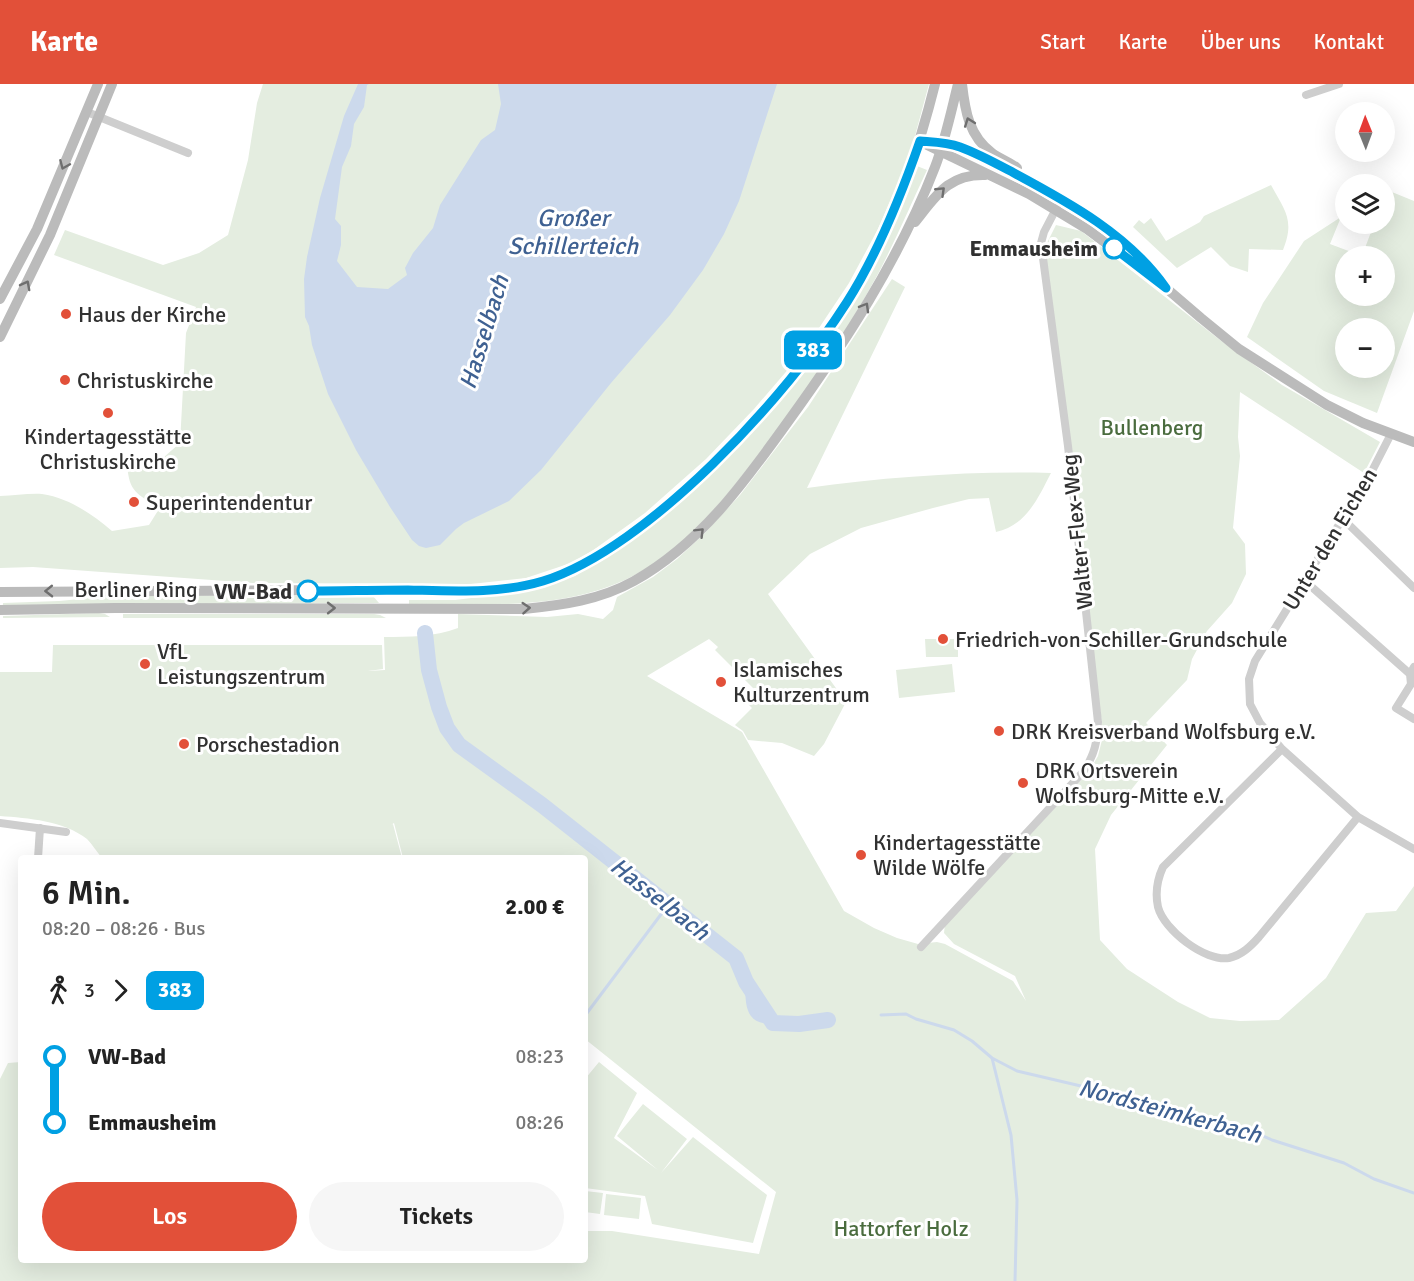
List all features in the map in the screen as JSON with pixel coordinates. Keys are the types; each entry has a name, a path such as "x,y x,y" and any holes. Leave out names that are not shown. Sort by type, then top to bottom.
{"main road":[{"path":"0,299 37,229 98,84"},
{"path":"0,338 46,245 112,84"},
{"name":"Berliner Ring","path":"0,592 498,589 541,581 573,570 612,547 680,493 737,438 775,397 814,349 847,302 880,241 906,182 935,84"},
{"path":"960,84 969,126 979,140 992,153 1013,165 1058,205"},
{"name":"Berliner Ring","path":"0,610 525,609 586,600 614,591 656,568 688,544 747,478 834,357 866,306 906,234 935,167 960,84"},
{"path":"920,141 941,147 993,176 1058,205 1118,236 1153,268 1166,288 1224,337 1282,378 1327,405 1414,442"},
{"path":"941,147 960,147 1035,184"},
{"path":"906,234 946,185 963,177 993,176"}],"street":[{"path":"1306,95 1339,84"},
{"path":"87,112 188,153"},
{"name":"Walter-Flex-Weg","path":"921,947 1084,771 1094,755 1097,740 1098,722 1079,541 1041,243 1058,205"},
{"name":"Unter den Eichen","path":"1391,434 1372,471 1255,661 1249,680 1250,704 1260,723 1282,749 1358,817 1414,849"},
{"path":"1343,519 1414,588"},
{"path":"1305,581 1412,671 1411,684 1396,708 1414,719"},
{"path":"1282,749 1163,867 1157,886 1158,906 1160,914 1174,931 1200,952 1209,956 1229,958 1240,954 1259,937 1358,817"},
{"path":"0,823 66,832"},
{"path":"38,855 40,828"}],"green space":[{"path":"263,84 929,84 909,158 878,229 849,283 803,352 754,409 706,459 645,513 592,551 571,563 526,578 471,584 253,583 33,567 0,568 0,496 42,494 62,499 80,508 112,531 149,525 159,509 132,487 127,463 156,464 180,443 186,333 196,307 54,255 65,230 163,265 199,253 228,235 248,160 257,103"},
{"path":"917,166 927,170 897,234 879,272 825,362 748,469 712,512 672,550 649,567 625,580 576,596 529,603 409,604 409,600 455,600 520,592 575,576 632,539 684,497 711,473 773,408 884,243"},
{"path":"1271,185 1287,216 1287,240 1283,250 1249,249 1248,272 1230,266 1211,247 1177,268 1133,227 1139,220 1144,224 1151,218 1166,241 1200,222 1204,216"},
{"path":"1395,193 1414,201 1414,311 1395,363 1395,318 1335,318 1335,378 1390,378 1377,413 1324,391 1247,337 1263,303 1304,241 1335,221 1335,232 1330,244 1335,246 1335,306 1395,306 1395,246 1366,246 1370,234 1395,234"},
{"path":"1056,225 1081,231 1220,340 1282,385 1380,442 1364,473 1240,392 1238,437 1240,456 1233,528 1245,544 1246,574 1232,603 1207,631 1192,659 1187,680 1146,723 1167,745 1111,815 1095,849 1100,940 1127,969 1178,1002 1210,1018 1240,1021 1279,1020 1326,978 1366,913 1396,911 1414,886 1414,1281 0,1281 0,1079 8,1063 18,1062 18,1263 588,1263 588,1231 612,1231 759,1254 776,1192 588,1041 588,855 402,855 394,823 391,825 393,824 401,855 100,855 87,839 68,828 34,819 0,816 0,672 52,672 53,645 382,645 383,669 368,671 385,670 384,637 421,636 449,631 458,628 458,614 547,617 578,614 603,619 613,610 617,597 653,577 677,559 740,495 808,407 892,279 905,287 807,488 929,476 1051,473 1036,501 1015,524 996,532 989,498 969,499 861,528 810,554 768,594 846,702 824,744 814,756 782,743 748,740 743,731 735,725 752,708 746,702 756,691 715,650 718,647 709,639 647,676 742,732 844,911 897,938 918,944 937,942 945,944 1013,981 1026,1001 1015,976 954,944 944,933 945,924 1088,773 1098,756 1102,740 1102,722 1088,636 1047,283 1047,243"},
{"path":"122,595 373,596 379,603 3,605 3,603"},
{"path":"99,613 110,617 3,618 3,616"},
{"path":"123,614 374,614 386,618 123,618"},
{"path":"925,639 958,639 958,657 926,657"},
{"path":"952,664 955,692 899,698 896,670"},
{"path":"599,1062 637,1093 614,1138 658,1170 617,1136 643,1104 687,1139 661,1173 693,1137 767,1195 753,1243 652,1224 645,1196 588,1188 588,1075"},
{"path":"588,1191 603,1193 600,1214 588,1212"},
{"path":"606,1194 641,1198 639,1219 604,1215"}],"water":[{"name":"Großer Schillerteich","path":"358,84 369,84 364,107 354,124 351,146 342,167 335,219 341,226 341,245 337,261 357,287 388,289 407,275 405,268 413,253 433,228 440,205 481,140 495,130 501,104 498,84 777,84 739,201 724,234 703,270 670,315 611,383 541,470 509,501 464,523 440,545 426,548 412,540 356,450 328,394 305,317 304,279 320,198 344,116"},
{"path":"746,982 760,989 773,1023 757,1021 752,1017 747,1005"}],"waterway":[{"name":"Hasselbach","path":"425,633 429,670 439,707 447,728 459,745 542,805 736,958 746,982 773,1023 799,1024 828,1020"},
{"path":"588,1012 668,905"},
{"name":"Nordsteimkerbach","path":"881,1015 906,1014 954,1030 972,1041 992,1058 1017,1071 1115,1094 1142,1104 1196,1118 1240,1126 1272,1140 1344,1163 1374,1179 1414,1193"},
{"name":"Hasselbach","path":"992,1058 1011,1135 1017,1200 1015,1281"}],"bus line":[{"name":"383","path":"308,591 498,589 541,581 573,570 612,547 648,520 707,469 769,405 814,349 847,302 880,241 906,182 920,141 960,147 1035,184 1118,236 1153,268 1166,288 1114,248"}],"place":[{"name":"Emmausheim","path":"1114,248"},
{"name":"Haus der Kirche","path":"66,314"},
{"name":"Christuskirche","path":"65,380"},
{"name":"Kindertagesstätte Christuskirche","path":"108,413"},
{"name":"Superintendentur","path":"134,502"},
{"name":"VW-Bad","path":"308,591"},
{"name":"Friedrich-von-Schiller-Grundschule","path":"943,639"},
{"name":"VfL Leistungszentrum","path":"145,664"},
{"name":"Islamisches Kulturzentrum","path":"721,682"},
{"name":"DRK Kreisverband Wolfsburg e.V.","path":"999,731"},
{"name":"Porschestadion","path":"184,744"},
{"name":"DRK Ortsverein Wolfsburg-Mitte e.V.","path":"1023,783"},
{"name":"Kindertagesstätte Wilde Wölfe","path":"861,855"}],"park label":[{"name":"Bullenberg","path":"1152,427"},
{"name":"Hattorfer Holz","path":"901,1228"}]}
